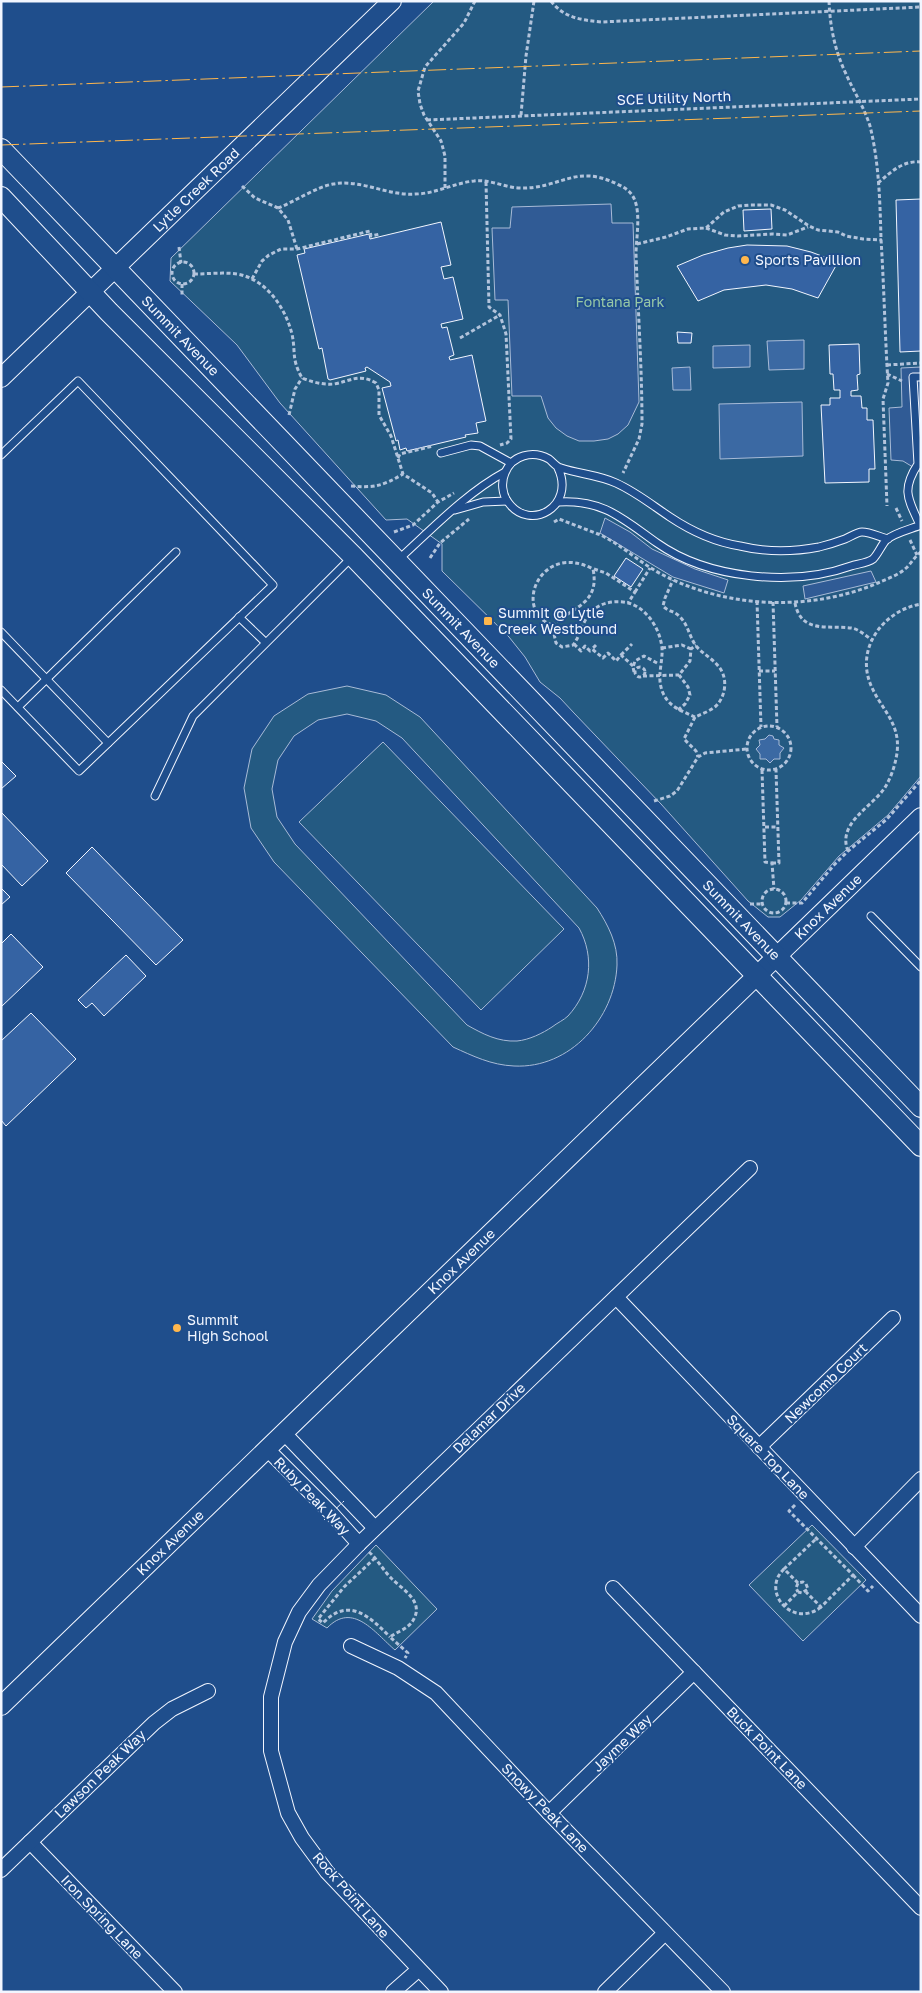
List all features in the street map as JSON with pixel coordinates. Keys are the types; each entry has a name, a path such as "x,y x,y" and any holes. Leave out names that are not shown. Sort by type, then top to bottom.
{"main road":[{"name":"Summit Avenue","path":"1,149 921,1108"},
{"name":"Summit Avenue","path":"1,197 90,292 353,556 921,1146"}],"street":[{"name":"Lytle Creek Road","path":"1,378 392,1"},
{"name":"Knox Avenue","path":"1,1706 921,817"},
{"name":"Delamar Drive","path":"271,1697 285,1642 299,1612 319,1585 358,1544 750,1168"},
{"name":"Square Top Lane","path":"616,1297 921,1616"},
{"name":"Newcomb Court","path":"759,1447 893,1318"},
{"name":"Ruby Peak Way","path":"284,1432 375,1528"},
{"name":"Ruby Peak Way","path":"266,1448 358,1544"},
{"path":"854,1546 921,1478"},
{"name":"Buck Point Lane","path":"613,1588 921,1908"},
{"name":"Snowy Peak Lane","path":"351,1646 398,1668 436,1693 549,1813 723,1992"},
{"name":"Jayme Way","path":"549,1813 694,1672"},
{"name":"Lawson Peak Way","path":"1,1870 154,1722 172,1709 208,1691"},
{"name":"Rock Point Lane","path":"271,1697 271,1751 288,1813 302,1838 327,1872 418,1970 441,1992"},
{"name":"Iron Spring Lane","path":"30,1842 170,1990"},
{"path":"605,1992 665,1933"},
{"path":"393,1992 418,1970"}],"lane":[{"path":"558,502 577,500 598,505 620,516 659,545 675,553 698,563 757,577 804,576 843,569 872,559 888,539 920,525 910,504 907,488 911,475 918,464 913,377 921,377"},
{"path":"1,455 78,382 273,585 80,770 1,690"},
{"path":"441,453 471,445 480,446 511,464"},
{"path":"531,454 541,455 551,460 558,468 563,485 562,494 552,509 542,514 533,515 523,513 507,501 503,492 502,481 505,472 511,464 520,457 531,454"},
{"path":"558,468 615,482 645,499 685,527 703,535 739,546 764,550 819,547 861,532 888,539"},
{"path":"396,562 465,499 487,482 505,472"},
{"path":"455,510 483,502 507,501"},
{"path":"18,707 176,552"},
{"path":"154,796 192,716 353,556"},
{"path":"240,617 265,642"},
{"path":"1,632 108,743"},
{"path":"871,916 921,967"}],"path":[{"path":"445,188 445,156 441,141 427,120 420,104 418,91 425,67 464,23 475,1"},
{"path":"522,115 526,56 534,1"},
{"path":"551,1 555,6 578,20 601,22 921,8"},
{"path":"829,1 836,49 870,126 878,183 888,383 883,399 887,506"},
{"name":"SCE Utility North","path":"427,120 921,99"},
{"path":"878,183 893,170 905,164 921,162"},
{"path":"278,208 292,203 320,188 333,184 353,182 393,193 414,195 429,193 477,180 517,188 535,188 556,184 571,177 594,175 626,188 633,196 637,221 642,424 639,439 623,473"},
{"path":"486,182 489,307 500,315 506,334 510,439 507,443 501,445 494,444"},
{"path":"242,186 255,198 278,208 288,220 297,249"},
{"path":"706,228 724,212 738,206 771,205 785,210 818,230 838,232 846,236 863,239 882,240"},
{"path":"637,244 688,229 706,228 725,235 738,236 787,235 809,226"},
{"path":"252,279 262,261 281,249 297,249 370,231 371,236 380,234"},
{"path":"179,247 182,263"},
{"path":"182,263 190,265 194,274 192,280 182,284 175,281 172,274 174,267 182,263"},
{"path":"194,274 237,274 252,279 266,289 285,312 292,337 293,358 302,378 312,382 333,384 367,377 376,382 379,390 379,414 391,436 403,474 432,494 438,502"},
{"path":"182,284 182,297"},
{"path":"460,338 500,315"},
{"path":"887,364 921,364"},
{"path":"289,415 295,389 302,378"},
{"path":"351,486 371,487 383,485 403,474"},
{"path":"430,558 440,543 457,527 475,516"},
{"path":"552,523 559,519 598,534 650,568 673,580 718,595 757,601 795,603 863,590 906,569 921,552"},
{"path":"552,625 544,622 534,609 532,599 539,580 553,566 568,561 581,562 593,569 606,573 634,592"},
{"path":"628,603 650,568"},
{"path":"552,625 586,602 594,591 596,582 593,569"},
{"path":"673,580 663,606 666,610 680,616 696,645 720,668 724,678 725,688 721,699 716,706 695,717 684,739 696,751 698,757"},
{"path":"552,625 556,642 562,647 574,644 585,620 594,609 603,604 614,601 637,606 652,621 662,648 658,675 664,695 670,704 678,710 695,717"},
{"path":"757,601 761,727"},
{"path":"773,602 777,727"},
{"path":"795,603 797,611 806,621 825,628 853,628 872,640"},
{"path":"848,851 845,840 847,832 859,814 883,790 891,777 897,750 897,736 892,721 870,683 867,660 872,640 880,627 894,614 905,607 921,604"},
{"path":"574,644 581,651 585,646 590,650 596,645"},
{"path":"592,648 603,658 608,653 616,661 632,644"},
{"path":"662,648 682,645 692,649"},
{"path":"621,655 633,666 636,676 679,675 690,662 692,649 696,645"},
{"path":"633,666 638,658 644,656 660,664"},
{"path":"634,672 637,668 642,668 643,676"},
{"path":"760,671 775,671"},
{"path":"678,710 685,704 690,695 688,687 679,675"},
{"path":"761,727 777,727 786,733 789,739 791,751 786,763 776,770 762,770 751,761 747,749 750,737 761,727"},
{"path":"654,801 670,796 677,791 698,757 705,753 747,749"},
{"path":"762,770 766,862 779,863 776,770"},
{"path":"786,903 802,903 848,851 887,819 921,780"},
{"path":"765,827 778,827"},
{"path":"772,863 774,889"},
{"path":"774,889 783,894 786,903 782,911 774,914 767,911 762,904 764,894 774,889"},
{"path":"747,904 762,904"},
{"path":"805,1496 790,1511 853,1575 820,1607 812,1612 804,1614 790,1611 784,1606 777,1595 776,1585 778,1576 816,1538"},
{"path":"358,1544 375,1558 415,1602 415,1618 411,1624 390,1638"},
{"path":"375,1558 344,1587 318,1619 323,1623 337,1612 355,1611 366,1615 408,1653 398,1668"},
{"path":"784,1569 798,1583 803,1582 806,1584 808,1587 806,1592"},
{"path":"798,1583 796,1588 798,1592"},
{"path":"784,1606 798,1592"},
{"path":"798,1592 806,1592"},
{"path":"806,1592 820,1607"}],"green space":[{"name":"Fontana Park","path":"434,1 921,1 921,776 888,815 839,856 801,900 780,917 768,917 748,901 661,804 560,698 540,682 525,657 509,637 442,571 442,544 407,519 386,520 280,403 237,345 170,281 171,258"},
{"path":"347,686 386,695 420,717 597,908 608,928 616,950 617,965 614,985 608,1004 598,1021 586,1036 571,1049 553,1059 534,1065 514,1066 490,1062 453,1047 274,862 251,828 244,788 252,749 274,716 308,694","holes":["347,714 376,721 402,738 579,928 584,939 589,962 586,985 582,996 568,1016 544,1032 526,1039 510,1041 491,1037 467,1025 295,844 277,817 272,789 278,760 294,736 318,720"]},
{"path":"383,742 564,929 481,1010 299,822"},
{"path":"812,1525 866,1580 803,1641 749,1585"},
{"path":"376,1545 437,1609 395,1650 372,1628 355,1619 337,1620 327,1628 312,1619 332,1591"}],"shaded area":[{"path":"611,204 612,223 633,223 639,402 628,425 618,434 608,439 579,441 567,436 556,428 548,418 541,396 512,396 508,300 495,300 492,228 510,228 512,207"},
{"path":"804,340 804,369 769,370 767,341"},
{"path":"750,345 750,367 713,368 713,346"},
{"path":"690,367 691,390 673,390 672,368"},
{"path":"921,367 921,472 903,461 891,460 889,408 902,407 901,368"},
{"path":"802,402 803,456 720,459 719,404"},
{"path":"605,518 630,532 652,549 695,569 728,580 724,593 673,577 600,533"},
{"path":"871,571 876,582 805,599 803,586"},
{"path":"769,735 779,740 779,745 784,748 780,753 780,759 774,759 770,763 766,759 760,759 760,754 756,749 760,745 759,740 765,739"}],"building":[{"path":"921,199 921,351 900,352 896,200"},
{"path":"771,209 772,229 744,231 743,210"},
{"path":"441,222 451,265 441,267 444,279 453,277 463,319 441,324 442,328 447,327 454,355 449,357 450,360 472,355 486,421 476,423 478,433 407,451 406,448 400,450 382,388 391,386 390,382 367,367 365,368 366,371 328,379 322,348 319,349 297,255 305,253 304,249 369,234 370,239"},
{"path":"747,245 787,246 838,262 818,298 792,289 766,285 724,290 698,301 677,266 703,255"},
{"path":"677,332 692,333 691,343 678,343"},
{"path":"859,344 860,374 857,375 858,390 851,391 851,396 861,396 862,408 867,408 867,420 873,420 875,469 869,469 869,482 825,483 821,405 830,405 830,398 840,398 840,390 834,390 833,374 830,374 829,345"},
{"path":"626,558 643,569 631,587 614,576"},
{"path":"1,761 16,776 1,789"},
{"path":"1,812 48,861 22,886 1,864"},
{"path":"92,847 183,940 156,965 66,873"},
{"path":"1,888 10,897 1,905"},
{"path":"11,934 43,967 1,1007 1,944"},
{"path":"126,955 146,976 104,1016 92,1003 86,1008 78,1000"},
{"path":"31,1013 76,1059 6,1126 1,1120 1,1041"}],"fence":[{"path":"324,1520 344,1501"}],"power":[{"path":"1,87 921,51"},
{"path":"1,145 921,111"}],"place":[{"name":"Sports Pavillion","path":"745,260"},
{"name":"Summit @ Lytle Creek Westbound","path":"488,621"},
{"name":"Summit High School","path":"177,1328"}]}
